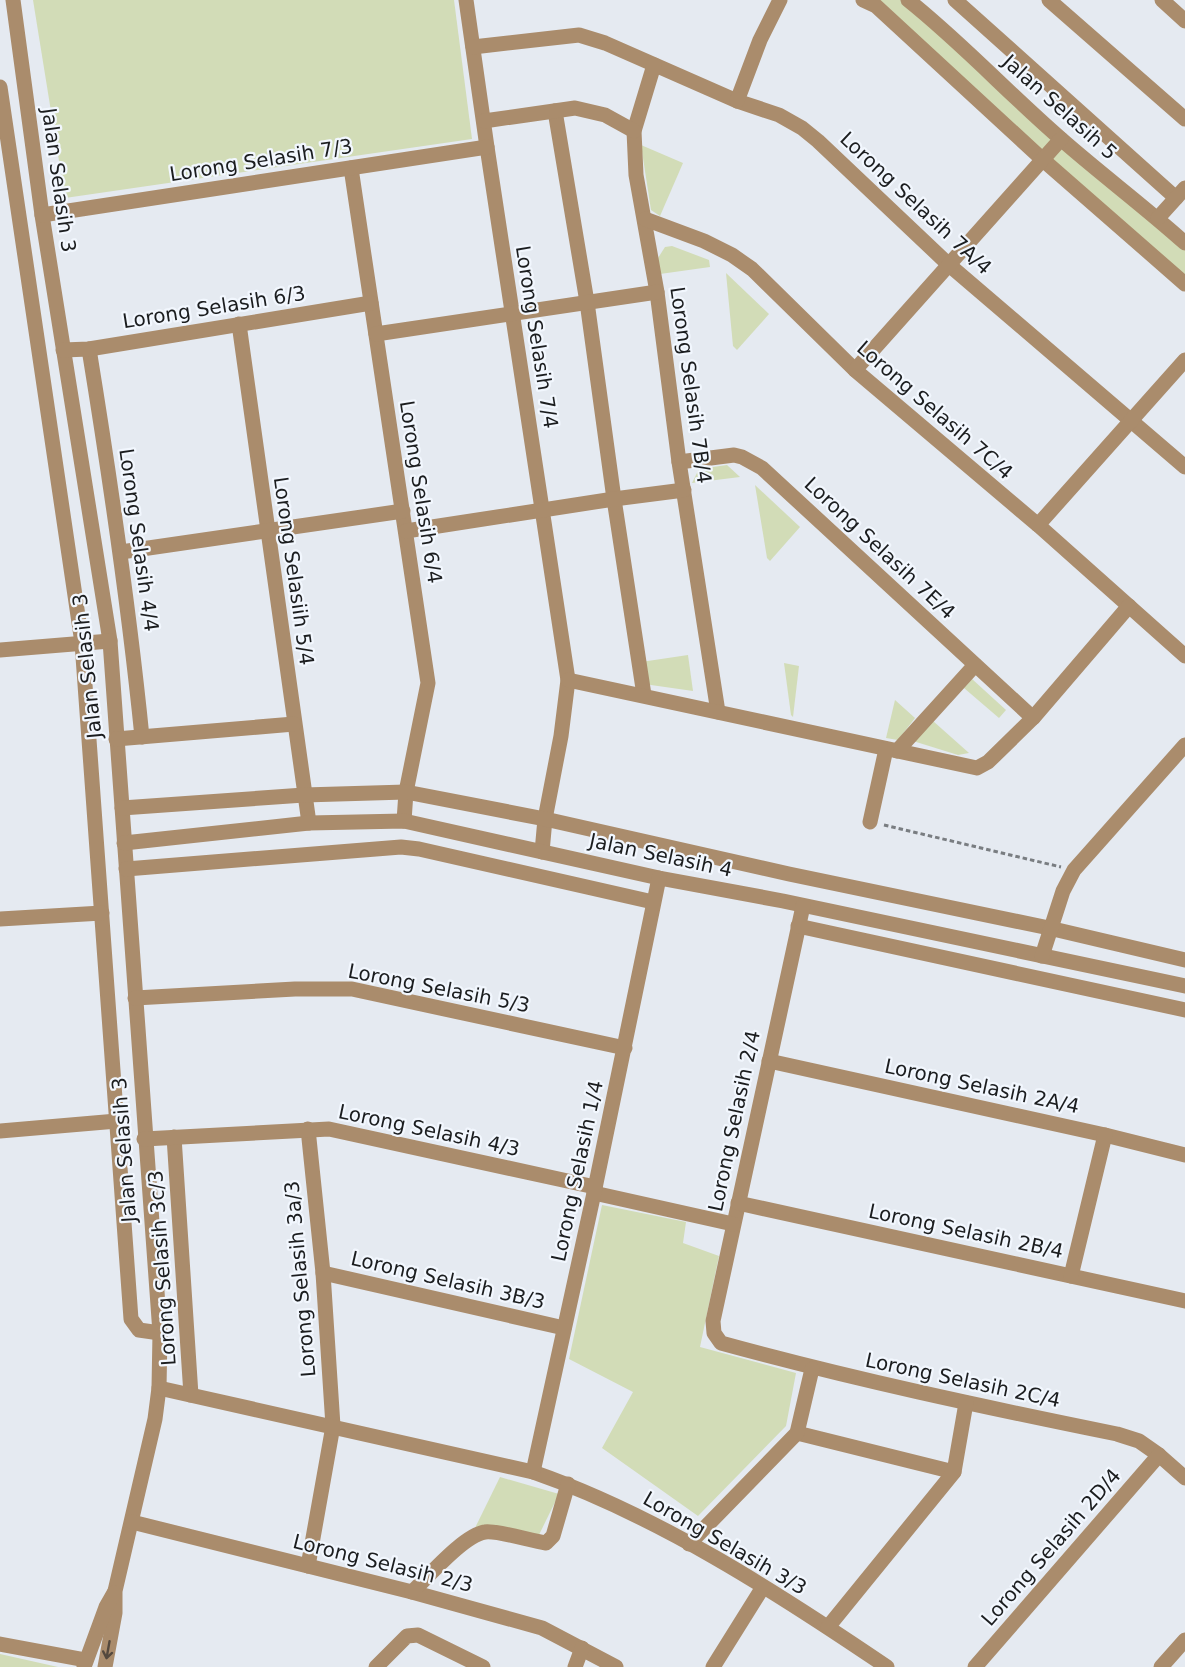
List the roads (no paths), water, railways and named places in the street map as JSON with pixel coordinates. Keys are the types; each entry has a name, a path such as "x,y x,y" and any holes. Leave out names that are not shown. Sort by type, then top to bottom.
{"street":[{"name":"Jalan Selasih 3","path":"14,0 42,214 110,641 144,1139 160,1333 159,1388 155,1419 115,1591 115,1613 105,1667"},
{"name":"Lorong Selasih 7/4","path":"466,0 568,680 561,736 545,819 542,852"},
{"path":"737,101 760,40 780,0"},
{"path":"863,0 876,6 1042,159 1185,284"},
{"name":"Jalan Selasih 5","path":"908,0 933,20 1061,139 1158,218 1185,243"},
{"name":"Jalan Selasih 5","path":"955,0 1180,193"},
{"path":"1049,0 1185,119"},
{"path":"1162,0 1185,21"},
{"name":"Lorong Selasih 7A/4","path":"473,46 579,35 605,43 737,101 779,115 802,128 948,264 1185,467"},
{"name":"Lorong Selasih 7B/4","path":"654,65 634,131 636,175 657,292 679,462 718,712"},
{"name":"Jalan Selasih 3","path":"0,87 82,643 131,1319 133,1325 139,1330 160,1333"},
{"path":"484,121 575,108 605,115 634,131"},
{"path":"555,111 587,302 644,695"},
{"path":"855,370 1061,139"},
{"name":"Lorong Selasih 7/3","path":"42,214 487,147"},
{"name":"Lorong Selasih 6/4","path":"351,168 428,683 406,792 404,821"},
{"path":"1158,218 1180,193"},
{"name":"Lorong Selasih 7C/4","path":"645,219 704,241 732,255 752,269 855,370 1038,525 1185,656"},
{"path":"376,334 657,292"},
{"name":"Lorong Selasih 6/3","path":"63,351 90,349 371,303"},
{"name":"Lorong Selasiih 5/4","path":"238,324 309,824"},
{"name":"Lorong Selasih 4/4","path":"90,349 122,552 142,737"},
{"path":"1038,525 1185,360"},
{"name":"Lorong Selasih 7E/4","path":"679,462 734,455 762,468 1033,718"},
{"path":"406,531 684,490"},
{"path":"122,552 403,511"},
{"path":"568,680 977,768 988,762 1033,718 1129,606"},
{"path":"0,650 110,641"},
{"path":"870,822 891,750 975,665"},
{"path":"116,739 294,724"},
{"path":"1042,956 1049,928 1074,870 1185,745"},
{"path":"122,808 304,795 406,792 545,819 789,874 1049,928 1185,960"},
{"name":"Jalan Selasih 4","path":"124,843 309,824 404,821 659,878 783,901 1185,986"},
{"path":"126,869 381,848 419,849 653,902"},
{"path":"783,901 789,874"},
{"name":"Lorong Selasih 1/4","path":"533,1472 595,1190 659,878"},
{"name":"Lorong Selasih 2/4","path":"721,1343 714,1333 713,1321 803,906"},
{"path":"0,919 102,913"},
{"path":"798,926 1185,1010"},
{"name":"Lorong Selasih 5/3","path":"135,998 295,989 352,989 625,1048"},
{"name":"Lorong Selasih 2A/4","path":"769,1061 1106,1135 1185,1155"},
{"path":"0,1131 117,1121"},
{"name":"Lorong Selasih 3a/3","path":"308,1129 323,1273 333,1426 308,1566"},
{"name":"Lorong Selasih 4/3","path":"144,1139 329,1129 734,1224"},
{"path":"1071,1276 1106,1135"},
{"name":"Lorong Selasih 3c/3","path":"174,1137 191,1395"},
{"name":"Lorong Selasih 2B/4","path":"738,1203 1185,1301"},
{"name":"Lorong Selasih 3B/3","path":"323,1273 564,1328"},
{"name":"Lorong Selasih 2C/4","path":"721,1343 812,1368 1117,1434 1139,1441 1185,1478"},
{"path":"689,1544 797,1433 812,1368"},
{"path":"159,1388 533,1472"},
{"path":"828,1627 954,1472 966,1403"},
{"path":"797,1433 954,1472"},
{"name":"Lorong Selasih 2D/4","path":"975,1667 1159,1455"},
{"name":"Lorong Selasih 3/3","path":"533,1472 600,1498 689,1544 828,1627 887,1667"},
{"path":"412,1592 473,1536 487,1531 546,1543 553,1536 568,1484"},
{"name":"Lorong Selasih 2/3","path":"132,1522 412,1592 542,1628 616,1667"},
{"path":"713,1667 763,1587"},
{"name":"Jalan Selasih 3","path":"85,1663 115,1591"},
{"path":"376,1667 406,1636 412,1634 483,1667"},
{"path":"1161,1667 1185,1640"},
{"path":"0,1644 85,1663"},
{"path":"575,1667 582,1648"}]}
